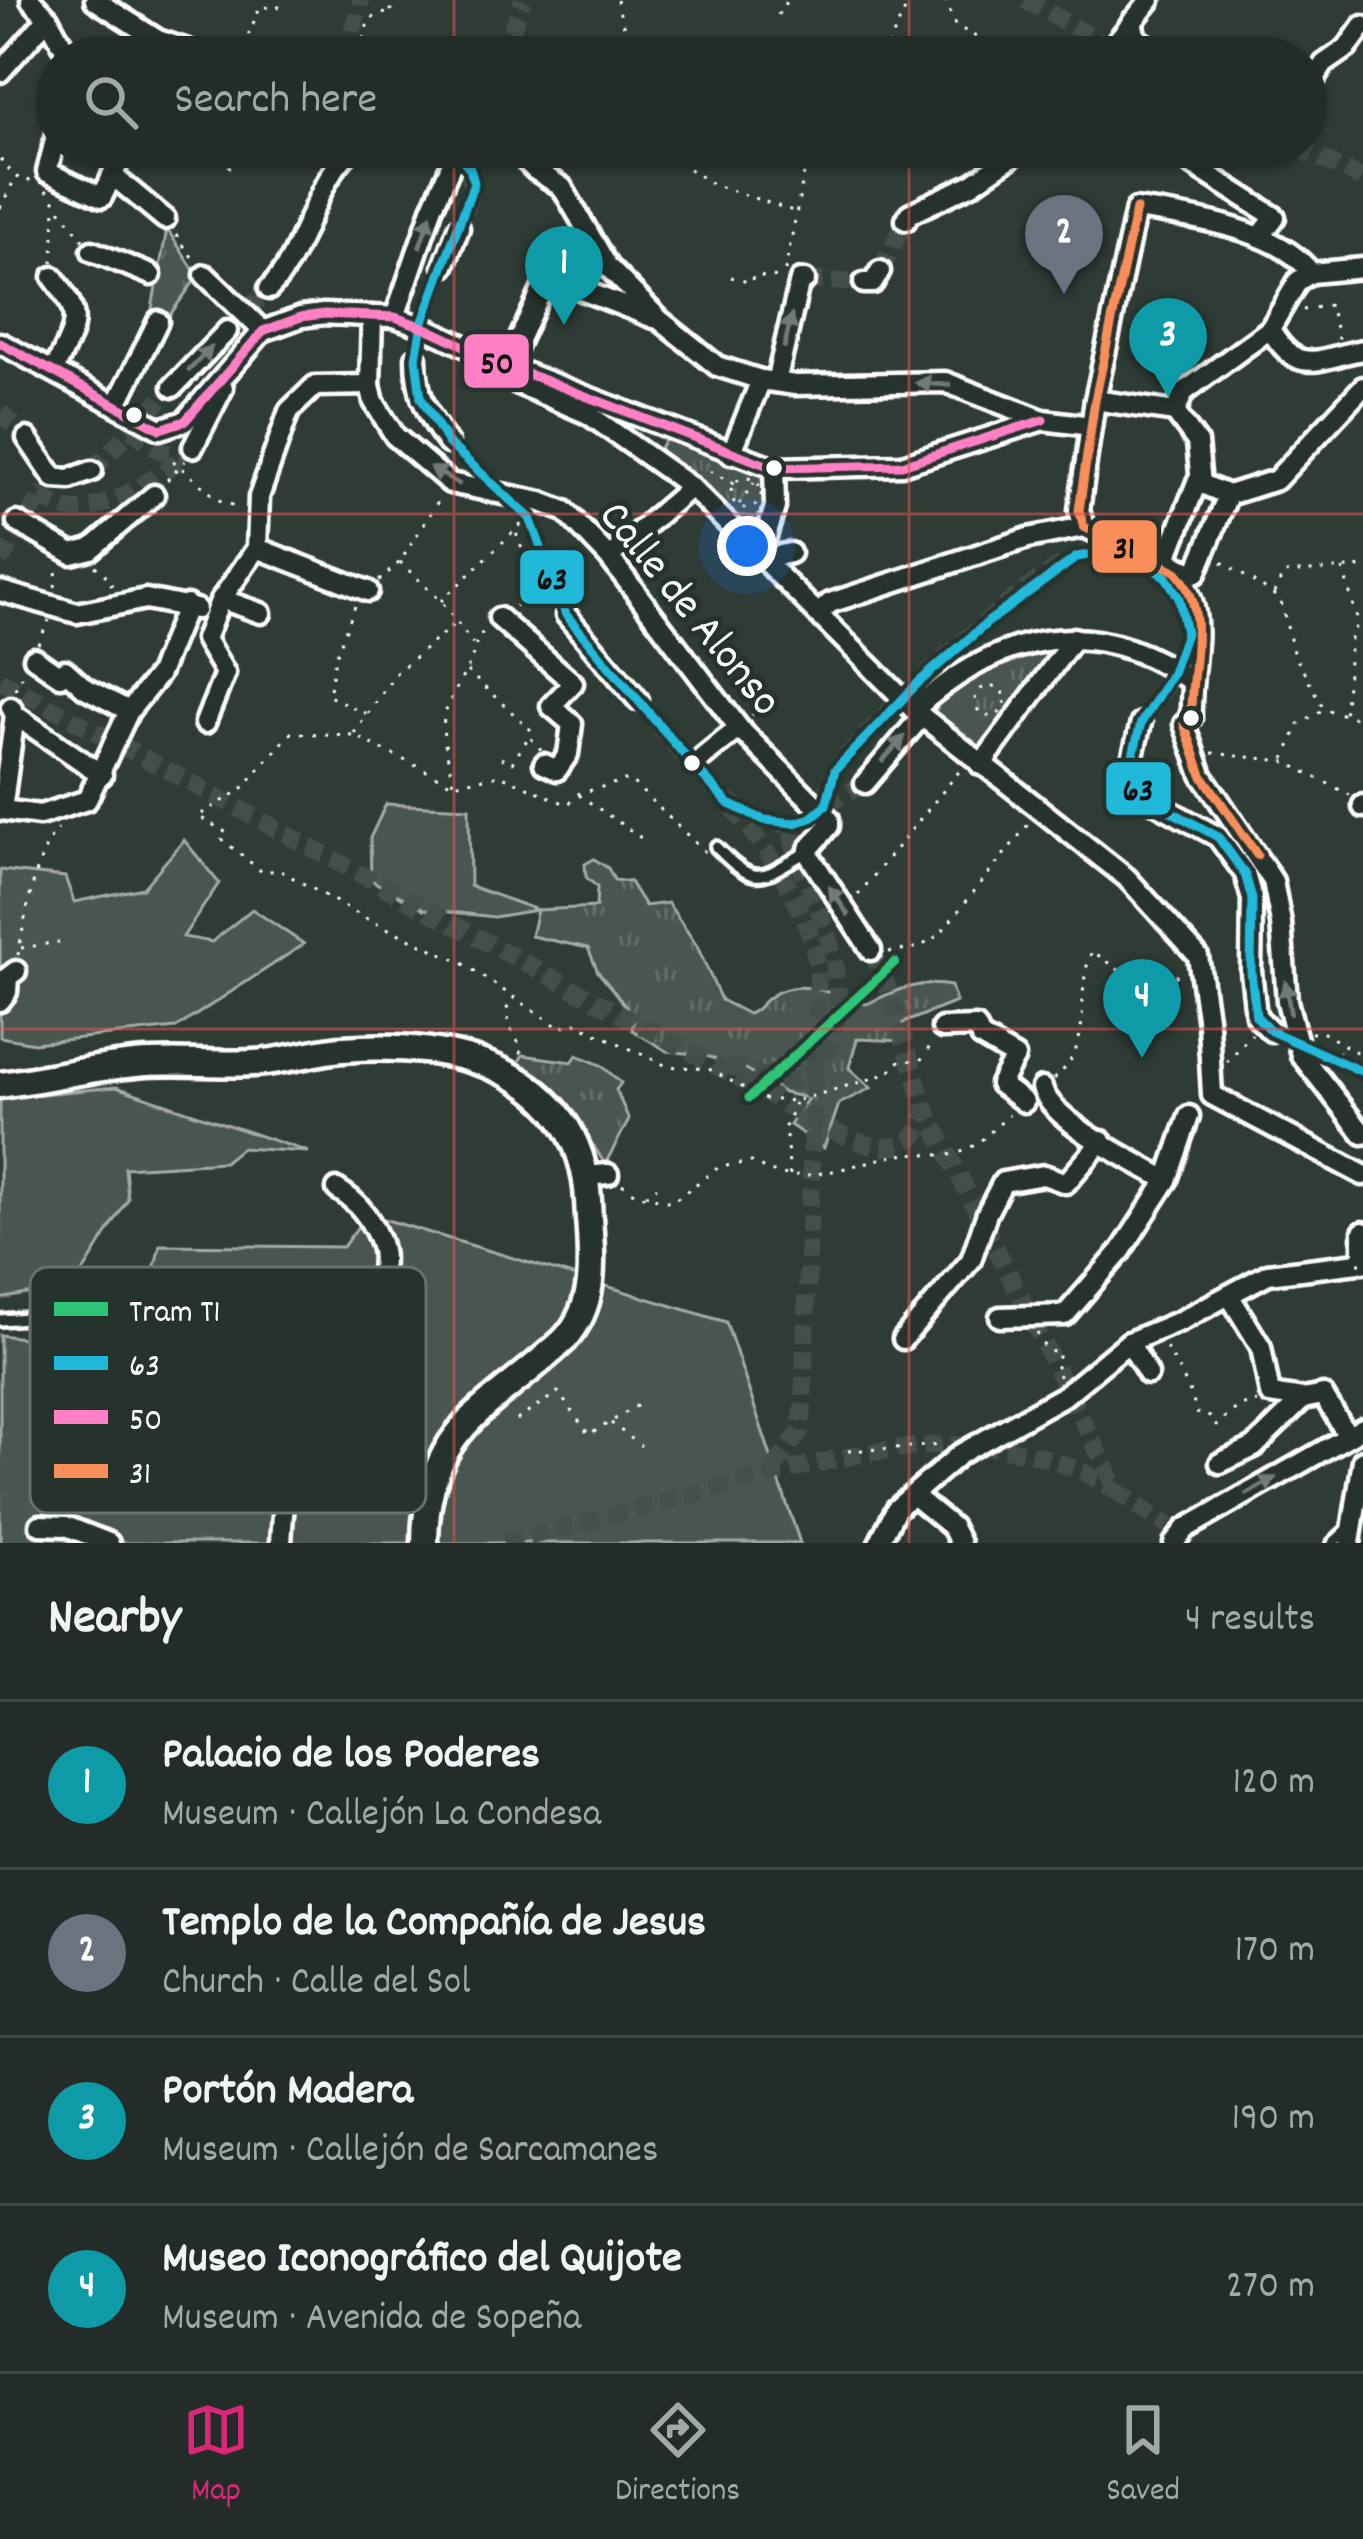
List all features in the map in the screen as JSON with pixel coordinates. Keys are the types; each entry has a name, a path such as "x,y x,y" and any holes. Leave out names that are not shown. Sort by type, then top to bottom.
{"street":[{"path":"31,0 58,36"},
{"path":"95,0 152,36"},
{"path":"1127,36 1150,0"},
{"path":"0,72 48,18"},
{"path":"1327,62 1347,48 1363,26"},
{"path":"1134,30 1142,36"},
{"path":"48,168 47,172 101,197 116,168"},
{"path":"269,289 284,274 334,168"},
{"path":"395,317 450,168"},
{"path":"534,168 562,187 608,267 660,320 717,366 769,381 945,382 1043,420 1091,427"},
{"path":"906,220 909,214 995,168"},
{"path":"1198,168 1275,217 1261,237"},
{"path":"112,175 165,219"},
{"path":"1084,527 1079,510 1095,400 1136,209 1261,237 1302,260 1311,273"},
{"path":"444,266 459,228"},
{"path":"92,251 151,275"},
{"path":"1175,412 1184,392 1270,329 1298,280 1311,273 1363,268"},
{"path":"205,275 263,331"},
{"path":"52,277 74,304 73,332 57,364"},
{"path":"504,372 548,278 660,320"},
{"path":"730,454 769,381 796,280"},
{"name":"Calle de Alonso","path":"372,316 370,385 395,436 450,483 565,511 609,556 739,728 830,824 808,851"},
{"path":"0,343 160,429 184,421 263,331 301,317 395,317 588,414 777,555 818,614 918,713 1127,878 1198,956 1212,1095 1363,1175"},
{"path":"121,396 158,321"},
{"path":"1270,329 1284,352 1297,360 1310,363 1353,352"},
{"path":"173,387 227,332"},
{"path":"416,358 421,398 448,443"},
{"path":"194,447 232,367"},
{"path":"504,372 774,468 902,465 1043,420"},
{"path":"205,723 225,674 205,639 216,607 256,548 260,497 289,411 315,386 370,385"},
{"path":"1228,495 1196,573 1166,561 1197,482 1228,495 1276,480 1363,387"},
{"path":"1095,400 1175,412 1197,442 1202,484"},
{"path":"27,438 51,482 92,471"},
{"path":"774,468 777,555"},
{"path":"609,556 691,487"},
{"path":"17,522 72,554 92,549 154,495"},
{"path":"818,614 830,603 1028,538 1084,527 1175,571 1186,581 1196,619 1191,718 1184,724 1192,751 1209,789 1273,880 1287,1001 1300,1054 1363,1134"},
{"path":"256,548 368,591"},
{"path":"0,591 77,613 146,598 261,613"},
{"path":"102,776 13,710 12,754 2,789 2,810 40,815 93,807 129,711 159,674 187,605"},
{"path":"566,615 638,700"},
{"path":"499,618 573,682 551,706 572,724 568,754 557,770 544,764"},
{"path":"865,782 934,691 1014,646 1074,638 1121,644 1145,652 1192,682"},
{"path":"976,760 1074,638"},
{"path":"34,658 60,676 65,670 85,688 129,711"},
{"path":"1142,723 1130,767 1141,795 1218,837 1246,874 1252,899 1256,1016 1267,1028"},
{"path":"702,758 739,728"},
{"path":"808,851 872,950"},
{"path":"0,1001 7,992 8,969"},
{"path":"942,1028 976,1027 981,1037 1015,1057 1000,1084 1024,1102"},
{"path":"0,1085 115,1066 259,1063 362,1048 430,1050 508,1075 556,1108 597,1175 592,1280 584,1314 548,1355 461,1428 438,1462 428,1501 425,1543"},
{"path":"1042,1088 1047,1102 1167,1180"},
{"path":"1000,1317 1065,1315 1121,1251 1167,1180 1189,1116"},
{"path":"904,1339 971,1260 1003,1182 1044,1175 1066,1183 1102,1141"},
{"path":"337,1190 368,1214 382,1247 380,1267"},
{"path":"879,1543 896,1509 960,1454 1065,1395 1129,1342 1268,1274 1361,1263 1363,1232"},
{"path":"1174,1534 1357,1434 1323,1395 1303,1399 1270,1394 1261,1347 1229,1295"},
{"path":"1129,1342 1148,1374"},
{"path":"1220,1462 1254,1447 1303,1399"},
{"path":"1350,1535 1363,1460"},
{"path":"914,1496 952,1527 960,1543"},
{"path":"280,1543 282,1513"},
{"path":"40,1525 66,1526 109,1543"}],"lane":[{"path":"716,847 741,872 754,876 769,874 808,851"},
{"path":"0,1320 30,1318"},
{"path":"438,1462 439,1495"},
{"path":"1334,1543 1350,1535"}],"path":[{"path":"248,36 260,7 278,8 282,0"},
{"path":"365,36 368,21 381,13 392,14 389,0"},
{"path":"617,0 631,36"},
{"path":"778,15 787,0"},
{"path":"894,36 910,0"},
{"path":"945,0 955,25 974,36"},
{"path":"0,159 16,177 41,183 92,251"},
{"path":"688,168 712,184 796,212"},
{"path":"730,277 751,283 753,276 796,280 796,212 805,168"},
{"path":"0,208 16,177"},
{"path":"52,277 56,204"},
{"path":"165,219 205,275"},
{"path":"1286,306 1293,312 1330,305 1353,352"},
{"path":"173,461 219,500 252,512"},
{"path":"154,495 179,467"},
{"path":"691,487 710,471 734,484"},
{"path":"744,478 755,482 761,492 759,501 751,508 738,506 731,497 734,484 744,478"},
{"path":"738,506 755,482"},
{"path":"367,714 329,696 334,658 356,604 400,562 450,483"},
{"path":"441,601 516,533 537,590 478,637 447,699 440,723 453,784"},
{"path":"1204,552 1273,594 1282,604 1293,652 1324,709 1363,720"},
{"path":"53,609 58,556 72,554 88,560 109,578 118,604"},
{"path":"400,562 441,601 475,645"},
{"path":"1273,594 1284,573 1363,567"},
{"path":"1343,569 1358,622 1351,639 1344,717"},
{"path":"352,735 396,674 457,622"},
{"path":"466,669 530,729 512,763 501,758"},
{"path":"996,687 1003,693 1005,703 996,715 982,713 975,706 981,688 996,687"},
{"path":"739,728 777,692"},
{"path":"1284,761 1299,724 1324,709"},
{"path":"715,862 628,779 578,794 568,805 500,775 453,784 352,735 291,733 241,790 198,816 227,832 222,839 262,872 279,870 365,918 461,962 560,1028 574,1023 668,1066 709,1069 744,1088"},
{"path":"529,736 544,764"},
{"path":"1192,751 1284,761 1363,805"},
{"path":"846,911 976,760"},
{"path":"578,794 647,842"},
{"path":"872,950 905,951 939,935 1040,810"},
{"path":"8,969 20,948 35,879 50,837 62,826 63,811"},
{"path":"20,948 59,942"},
{"path":"1042,1088 1075,1058 1084,1020 1084,970 1092,951 1117,968 1127,985 1164,988 1198,956"},
{"path":"508,1075 522,1048 506,1010 516,996"},
{"path":"763,1099 796,1101 887,1073 901,1060 920,1060 942,1028"},
{"path":"1211,1067 1223,1066 1267,1028"},
{"path":"1295,1034 1322,1032 1363,1056"},
{"path":"1324,1081 1344,1045"},
{"path":"790,1176 785,1126 796,1101"},
{"path":"597,1175 635,1194 672,1202 719,1167 752,1162 770,1174 808,1176 907,1154 956,1154 1024,1102"},
{"path":"645,1196 657,1187"},
{"path":"1028,1316 1046,1350 1060,1354 1054,1363 1062,1372 1053,1380 1065,1395"},
{"path":"1156,1331 1185,1390 1195,1400 1196,1413 1210,1417 1216,1426 1239,1406 1255,1404 1270,1394"},
{"path":"517,1420 558,1392 589,1435 643,1402"},
{"path":"610,1422 640,1446"},
{"path":"848,1451 934,1444"}],"green space":[{"path":"167,229 198,276 167,319 151,314"},
{"path":"674,439 762,472 768,479 769,505 756,517 732,515 663,458 664,441"},
{"path":"1053,645 1057,652 983,751 934,712 937,708 930,702 1008,653"},
{"path":"386,804 469,808 470,886 537,910 494,917 424,909 371,880 370,838"},
{"path":"184,840 219,883 183,937 212,942 252,909 304,944 176,1028 34,1043 0,1037 0,870 65,877 74,902 143,888"},
{"path":"594,859 608,868 614,880 630,882 645,906 668,903 697,946 721,1000 748,1014 771,996 794,987 867,1004 907,988 939,984 951,986 956,1002 903,1023 904,1041 857,1039 849,1068 871,1088 839,1104 824,1148 790,1125 808,1098 784,1093 746,1069 703,1055 667,1051 632,1030 634,1016 598,972 588,948 531,936 537,910 596,907 597,887 586,877 585,864"},
{"path":"523,1055 572,1062 577,1055 601,1065 621,1083 616,1090 629,1120 605,1164 566,1110 515,1067"},
{"path":"116,1087 308,1152 241,1148 224,1162 125,1168 128,1199 86,1267 30,1267 30,1293 0,1299 0,1098"},
{"path":"367,1214 726,1322 800,1543 0,1543 0,1335 30,1339 30,1513 426,1513 426,1267 155,1267 160,1245 343,1247"}],"tunnel":[{"path":"351,36 361,0"},
{"path":"510,36 523,0"},
{"path":"1025,0 1091,36"},
{"path":"1327,162 1363,179"},
{"path":"459,228 471,185 468,168"},
{"path":"880,271 906,220"},
{"path":"416,358 422,324 444,266"},
{"path":"805,280 864,283"},
{"path":"227,331 269,289"},
{"path":"92,471 173,387"},
{"path":"0,412 27,438"},
{"path":"132,429 163,451 186,454"},
{"path":"448,443 530,518 566,615"},
{"path":"40,497 66,509 96,506 145,483 186,455"},
{"path":"0,561 45,490"},
{"path":"638,700 688,761 729,801 775,823 798,822 821,807 833,775 856,745 956,648 1063,565 1087,554 1108,552 1138,558 1155,568 1174,590 1184,615 1184,643 1177,664 1141,723"},
{"path":"0,680 828,1129 879,1147 901,1145 917,1133 925,1108"},
{"path":"826,805 865,783"},
{"path":"732,807 786,882 805,922 818,967 803,1408 800,1432 768,1476"},
{"path":"727,1066 773,1079 800,1079 822,1061 835,1027 835,968 826,929 794,851 795,823"},
{"path":"871,950 925,1108 1119,1493 1168,1526"},
{"path":"1271,1031 1363,1072"},
{"path":"503,1543 820,1463 922,1446 1022,1452 1071,1467 1119,1493"}],"tram line":[{"name":"T1","path":"749,1098 895,962"}],"transit line":[{"name":"63","path":"470,168 474,183 422,324 416,358 421,398 448,443 530,518 566,615 729,804 764,820 795,823 811,818 826,805 835,770 918,683 988,622 1077,557 1109,551 1130,555 1166,577 1179,598 1186,633 1172,673 1141,723 1130,767 1141,795 1218,837 1245,874 1252,899 1256,1016 1271,1031 1363,1072"},
{"name":"31","path":"1136,209 1095,400 1079,510 1084,527 1175,571 1187,587 1196,641 1191,718 1184,724 1202,775 1257,855"},
{"name":"50","path":"0,343 160,429 185,421 263,331 324,314 395,317 507,366 774,468 902,465 1043,420"}],"place":[{"name":"Templo de la Compañía de Jesus","path":"1064,294"},
{"name":"Palacio de los Poderes","path":"564,325"},
{"name":"Portón Madera","path":"1168,397"},
{"name":"Museo Iconográfico del Quijote","path":"1142,1058"}]}
